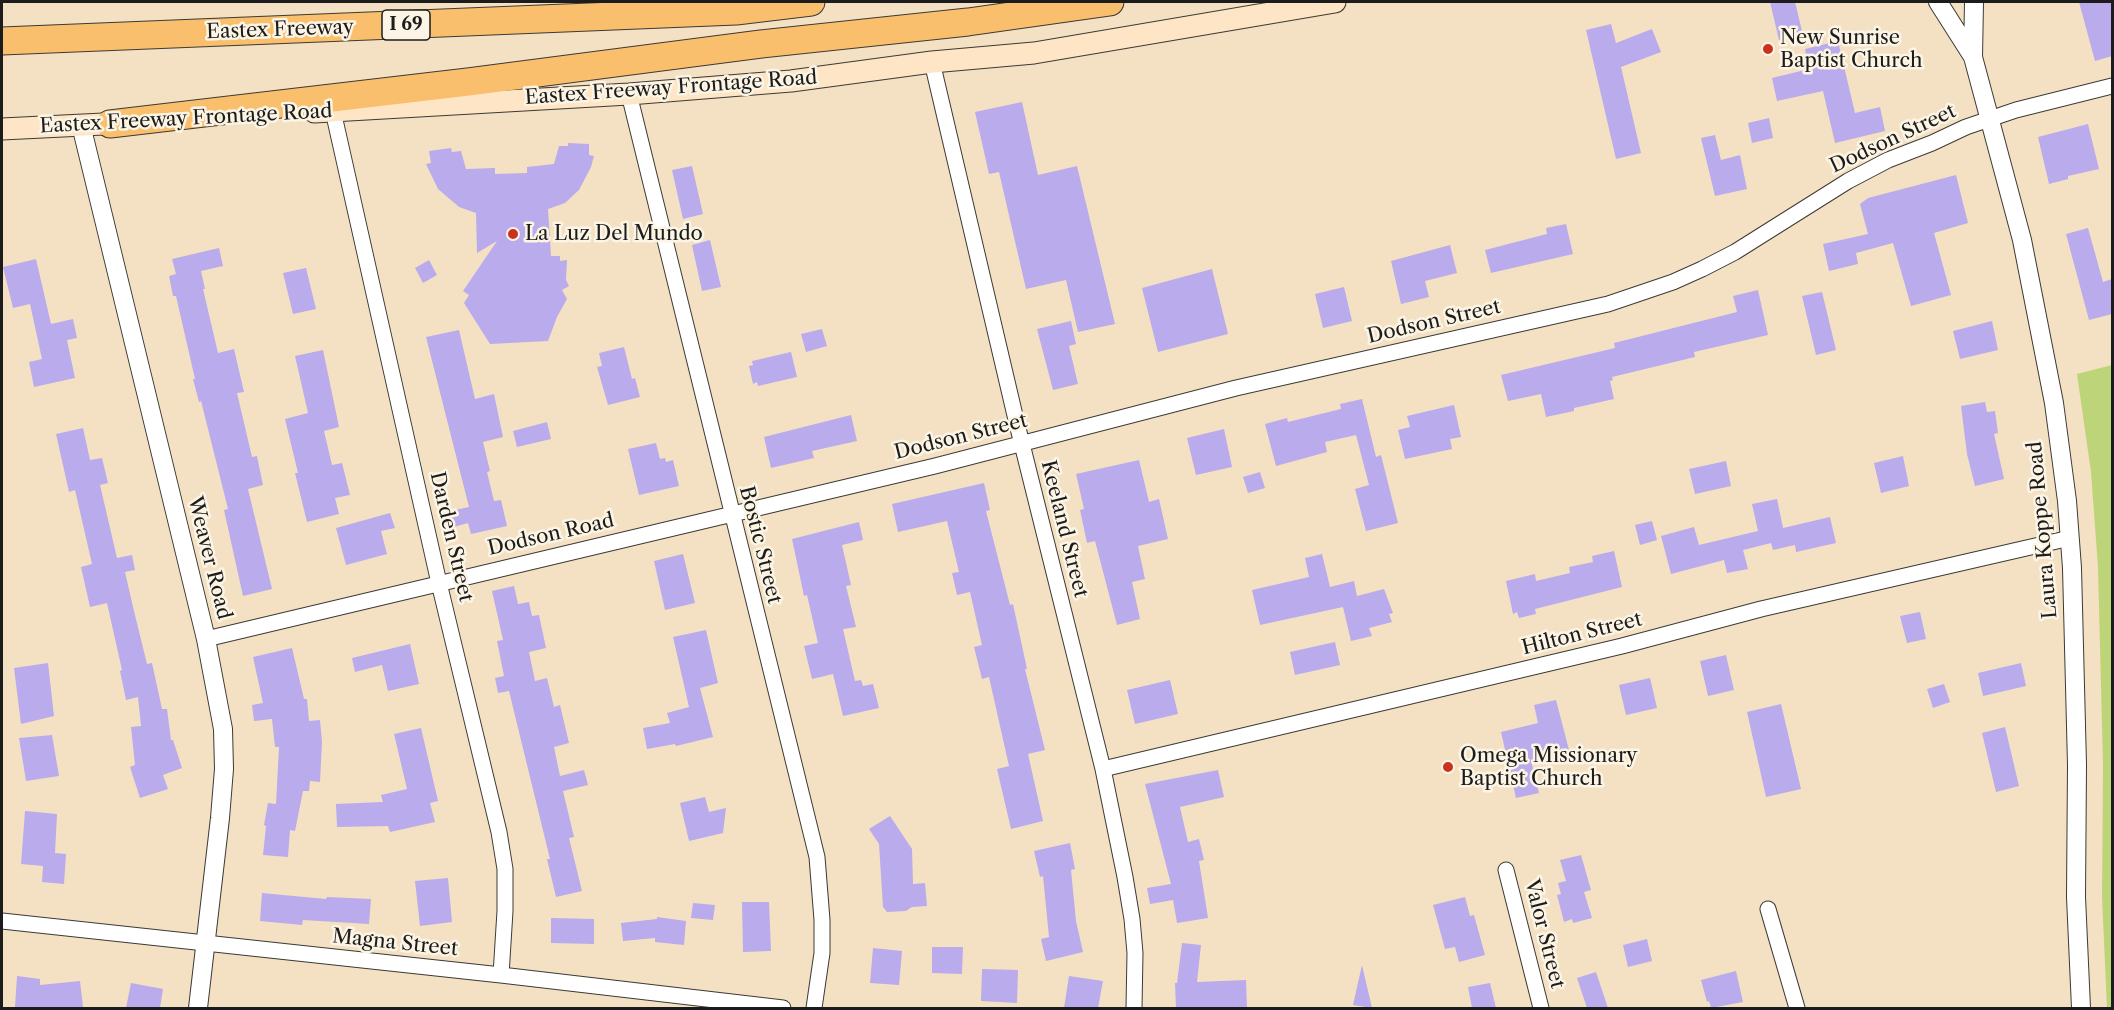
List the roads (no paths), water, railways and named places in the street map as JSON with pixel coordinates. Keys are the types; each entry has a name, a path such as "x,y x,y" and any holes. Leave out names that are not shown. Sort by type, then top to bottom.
{"highway":[{"name":"Eastex Freeway","path":"2,41 736,11 811,2"},
{"path":"110,124 456,84 762,44 968,22 1110,2"}],"main road":[{"name":"Eastex Freeway Frontage Road","path":"2,129 629,94 791,81 932,62 1034,53 1335,2"}],"street":[{"name":"Laura Koppe Road","path":"1938,2 1973,57 1991,118 2022,240 2054,403 2070,538 2077,754 2076,897 2081,1008"},
{"name":"Laura Koppe Road","path":"1973,57 1974,2"},
{"name":"Keeland Street","path":"932,62 1022,444 1103,769 1132,919 1135,953 1134,1008"},
{"name":"Dodson Street","path":"731,514 935,466 1236,388 1608,304 1673,282 1702,269 1735,252 1848,180 1888,160 1991,118 2112,86"},
{"name":"Bostic Street","path":"629,94 817,857 822,953 814,1008"},
{"name":"Darden Street","path":"333,111 439,583 500,841 505,869 501,975"},
{"name":"Weaver Road","path":"81,125 206,639 223,729 224,768 220,818 198,1008"},
{"name":"Dodson Road","path":"206,639 731,514"},
{"name":"Hilton Street","path":"1103,769 1622,646 1761,609 2070,538"},
{"name":"Valor Street","path":"1506,870 1540,1008"},
{"path":"1768,909 1797,1008"},
{"name":"Magna Street","path":"2,921 783,1008"}],"place":[{"name":"New Sunrise Baptist Church","path":"1768,49"},
{"name":"La Luz Del Mundo","path":"513,234"},
{"name":"Omega Missionary Baptist Church","path":"1448,767"}]}
